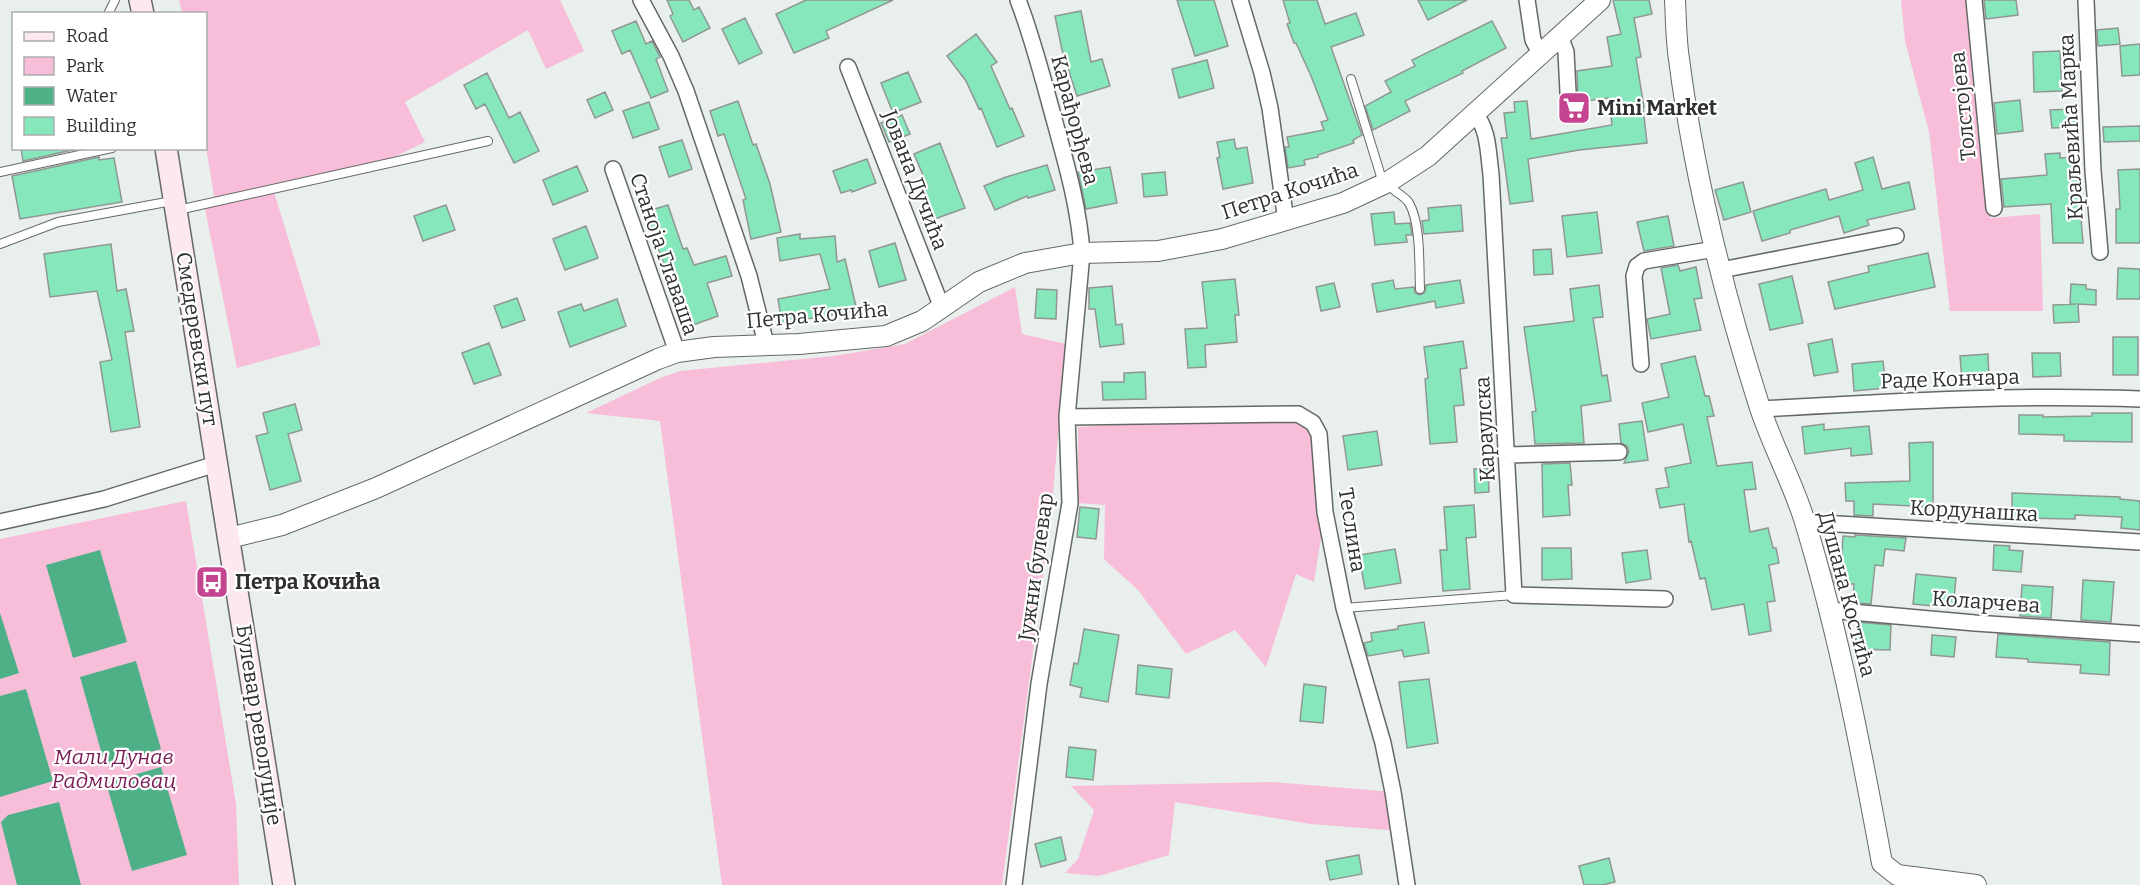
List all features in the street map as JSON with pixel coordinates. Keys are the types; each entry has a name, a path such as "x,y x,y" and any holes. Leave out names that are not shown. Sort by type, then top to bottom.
{"main road":[{"name":"Смедеревски пут","path":"166,150 228,534"},
{"name":"Булевар револуције","path":"228,534 284,885"}],"street":[{"path":"641,0 671,56 686,91 750,276 766,344"},
{"name":"Карађорђева","path":"1018,0 1040,66 1072,184 1082,253"},
{"path":"1240,0 1270,108 1286,221"},
{"path":"1527,0 1533,40 1540,53"},
{"name":"Петра Кочића","path":"228,534 282,525 376,488 676,352 714,347 799,344 886,336 914,325 980,282 1007,269 1042,259 1082,253 1158,251 1222,239 1343,203 1386,184 1428,156 1600,0"},
{"name":"Душана Костића","path":"1675,0 1678,57 1690,133 1720,270 1761,409 1804,522 1829,610 1855,717 1882,863 1897,875 1976,885"},
{"name":"Толстојева","path":"1974,0 1994,208"},
{"name":"Краљевића Марка","path":"2086,0 2093,171 2100,252"},
{"path":"1558,37 1566,52 1569,112"},
{"name":"Јована Дучића","path":"848,67 942,308"},
{"name":"Караулска","path":"1474,113 1484,127 1491,174 1514,595"},
{"name":"Станоја Главаша","path":"613,169 676,352"},
{"path":"1720,270 1896,236"},
{"path":"1641,364 1634,276 1637,266 1644,261 1715,249"},
{"name":"Јужни булевар","path":"1014,885 1039,684 1070,503 1067,417 1082,253"},
{"name":"Раде Кончара","path":"1761,409 1972,398 2064,396 2140,399"},
{"name":"Теслина","path":"1067,417 1298,414 1313,423 1319,434 1325,512 1344,608 1383,743 1407,885"},
{"path":"1507,454 1619,452"},
{"path":"0,522 104,499 216,464"},
{"name":"Кордунашка","path":"1804,522 2140,542"},
{"path":"1514,595 1665,599"},
{"name":"Коларчева","path":"1829,610 2140,634"}],"lane":[{"path":"1352,79 1386,184 1410,204 1416,226 1420,289"},
{"path":"0,244 58,222 176,205 488,141"},
{"path":"0,172 103,150"},
{"path":"1344,608 1514,595"}],"green space":[{"path":"179,0 560,0 584,51 546,69 528,30 405,102 425,142 370,169 273,189 321,345 237,368 204,204 215,202 206,150 207,12 182,12"},
{"path":"1901,0 1970,0 1990,218 2040,214 2043,311 1950,311 1929,132 1905,41"},
{"path":"1015,287 1022,334 1066,344 1051,516 1002,885 722,885 660,421 586,413 680,371 834,356 905,344"},
{"path":"1298,414 1313,423 1325,512 1314,582 1296,574 1266,667 1235,630 1186,654 1138,590 1104,559 1105,505 1078,503 1078,427"},
{"name":"Мали Дунав Радмиловац","path":"186,501 236,804 239,885 0,885 0,539"},
{"path":"1273,782 1393,792 1400,831 1311,824 1175,802 1169,855 1099,876 1065,873 1078,859 1094,810 1071,786"}],"water":[{"path":"100,550 127,642 73,658 46,565"},
{"path":"0,613 19,673 0,679"},
{"path":"136,661 161,749 105,765 80,677"},
{"path":"26,689 53,781 0,797 0,696"},
{"path":"161,767 187,855 132,871 106,783"},
{"path":"59,802 81,885 17,885 1,822 8,815"}],"building":[{"path":"667,0 689,0 694,10 699,7 710,28 683,42 670,16 673,14"},
{"path":"806,0 893,0 826,31 829,38 794,53 776,14"},
{"path":"1177,0 1214,0 1228,46 1195,56"},
{"path":"1283,0 1317,0 1325,24 1356,13 1364,35 1331,47 1362,135 1353,140 1354,143 1304,160 1305,165 1288,168 1285,147 1289,147 1287,137 1324,130 1321,122 1328,120 1311,76 1294,43 1287,24 1290,23"},
{"path":"1418,0 1467,0 1428,20"},
{"path":"1613,0 1649,0 1652,14 1634,18 1641,57 1636,58 1647,143 1579,150 1528,159 1533,201 1510,204 1501,138 1507,138 1504,113 1515,112 1514,102 1527,101 1531,139 1612,125 1609,98 1578,102 1577,71 1612,66 1607,37 1621,34"},
{"path":"1984,0 2016,0 2018,15 1986,19"},
{"path":"1081,11 1091,62 1102,59 1110,86 1077,96 1062,50 1055,16"},
{"path":"745,18 762,53 739,64 722,29"},
{"path":"636,21 646,44 652,41 660,57 656,59 668,91 651,98 630,50 622,54 612,31"},
{"path":"1492,21 1506,48 1462,71 1463,73 1405,101 1410,111 1373,130 1365,106 1391,92 1385,81 1415,66 1412,60"},
{"path":"2118,28 2120,44 2098,46 2097,30"},
{"path":"976,34 997,62 991,66 1024,136 997,147 981,108 979,109 966,81 947,56"},
{"path":"2140,44 2140,75 2122,76 2120,46"},
{"path":"2060,51 2062,91 2034,92 2033,52"},
{"path":"1207,60 1214,88 1179,98 1172,69"},
{"path":"908,72 921,102 893,113 881,83"},
{"path":"487,73 509,118 520,112 539,151 514,163 485,104 476,109 464,85"},
{"path":"605,92 613,110 595,118 587,100"},
{"path":"2020,100 2023,131 1997,134 1994,103"},
{"path":"738,101 753,145 756,144 770,184 781,232 751,239 743,200 746,199 724,134 718,136 710,111"},
{"path":"649,102 659,129 633,138 623,111"},
{"path":"2074,109 2075,127 2052,128 2050,110"},
{"path":"902,115 910,134 889,142 881,123"},
{"path":"2140,126 2140,141 2104,142 2103,127"},
{"path":"1234,139 1236,149 1247,147 1253,183 1223,189 1217,158 1220,157 1217,142"},
{"path":"682,140 692,169 669,177 659,147"},
{"path":"940,143 965,208 932,220 921,189 928,187 914,154"},
{"path":"21,150 72,150 23,161"},
{"path":"2060,153 2060,158 2076,157 2083,243 2053,243 2051,204 2004,207 2001,179 2047,175 2045,154"},
{"path":"99,157 99,160 114,158 122,202 20,219 12,176"},
{"path":"1873,157 1882,189 1909,182 1915,209 1867,220 1869,225 1844,233 1839,216 1790,230 1790,233 1762,241 1753,211 1826,189 1829,200 1863,190 1855,163"},
{"path":"867,159 876,183 852,192 851,190 841,193 833,171"},
{"path":"1047,165 1055,190 1028,198 1027,196 995,210 984,186"},
{"path":"577,166 588,191 553,205 543,180"},
{"path":"1110,167 1117,203 1086,209 1078,172"},
{"path":"2140,169 2140,243 2116,243 2116,209 2120,209 2118,170"},
{"path":"1165,172 1167,195 1144,197 1142,174"},
{"path":"1743,182 1751,212 1724,220 1715,190"},
{"path":"446,205 455,230 423,241 414,216"},
{"path":"668,205 683,249 687,248 694,265 726,256 732,276 707,283 718,316 693,325 677,278 670,281 645,212"},
{"path":"1461,205 1463,231 1424,234 1422,221 1429,220 1428,208"},
{"path":"1394,212 1395,224 1410,223 1412,235 1406,235 1407,242 1375,245 1371,214"},
{"path":"1597,212 1602,253 1567,257 1562,216"},
{"path":"1668,216 1674,246 1644,251 1637,222"},
{"path":"586,226 598,258 565,270 553,239"},
{"path":"800,234 800,239 835,236 837,262 845,259 857,311 782,323 778,299 830,289 820,254 780,261 777,238"},
{"path":"895,243 906,280 879,287 869,251"},
{"path":"111,244 117,291 126,289 134,331 125,332 140,427 111,432 100,362 112,360 97,291 50,297 44,254"},
{"path":"1551,249 1553,274 1534,275 1533,250"},
{"path":"1928,253 1935,287 1835,309 1828,282 1869,272 1868,266"},
{"path":"1678,265 1680,271 1696,267 1702,298 1694,299 1701,330 1651,339 1647,319 1670,314 1661,268"},
{"path":"2118,268 2140,269 2140,299 2117,299"},
{"path":"1792,276 1803,323 1770,330 1759,284"},
{"path":"1235,279 1239,315 1235,315 1237,342 1205,345 1206,367 1188,368 1185,329 1207,328 1202,282"},
{"path":"1393,280 1395,289 1414,287 1415,293 1420,295 1425,292 1426,285 1460,280 1464,303 1436,308 1435,301 1377,312 1372,284"},
{"path":"1334,283 1340,307 1321,311 1316,287"},
{"path":"2071,284 2086,285 2086,289 2096,290 2096,305 2078,304 2079,322 2054,323 2053,305 2076,304 2070,304"},
{"path":"1599,285 1603,317 1593,318 1602,376 1607,375 1611,401 1581,406 1584,443 1535,444 1532,412 1536,411 1524,327 1574,321 1570,289"},
{"path":"1112,286 1116,325 1122,324 1124,344 1100,347 1095,309 1089,309 1089,288"},
{"path":"1037,289 1057,290 1056,319 1035,318"},
{"path":"517,298 525,320 502,328 494,306"},
{"path":"617,299 626,326 570,347 558,312 581,304 584,311"},
{"path":"2113,337 2138,337 2138,375 2113,375"},
{"path":"1832,339 1838,372 1814,376 1808,344"},
{"path":"1463,341 1467,368 1460,369 1464,405 1454,406 1457,442 1430,444 1425,379 1428,378 1424,347"},
{"path":"489,343 501,375 474,384 462,353"},
{"path":"2032,353 2060,353 2061,376 2033,377"},
{"path":"1988,354 1989,379 1962,381 1960,356"},
{"path":"1695,356 1705,396 1709,396 1714,416 1707,417 1717,466 1752,462 1756,489 1744,490 1750,532 1768,528 1773,548 1776,548 1779,563 1769,565 1775,601 1767,602 1771,631 1749,635 1744,604 1712,610 1705,578 1700,579 1691,541 1689,542 1684,504 1660,508 1656,489 1669,487 1665,468 1691,463 1683,424 1648,432 1642,403 1669,397 1661,364"},
{"path":"1883,361 1886,388 1854,391 1852,364"},
{"path":"1145,372 1146,399 1103,400 1102,382 1124,382 1124,373"},
{"path":"295,404 302,430 288,434 301,481 270,490 256,436 268,433 263,413"},
{"path":"2092,413 2132,413 2132,442 2064,441 2064,435 2019,434 2019,415 2092,416"},
{"path":"1642,421 1648,460 1624,463 1629,451 1627,446 1621,443 1619,424"},
{"path":"1824,424 1824,430 1869,426 1872,454 1851,456 1851,448 1805,454 1802,427"},
{"path":"1377,431 1382,465 1348,470 1343,436"},
{"path":"1933,442 1933,507 1873,504 1873,516 1854,515 1854,501 1846,501 1845,483 1910,481 1909,443"},
{"path":"1570,463 1572,485 1568,485 1570,515 1543,517 1542,464"},
{"path":"1488,468 1489,492 1475,493 1474,469"},
{"path":"2012,493 2120,497 2120,499 2140,501 2140,530 2121,528 2122,517 2075,515 2075,519 2012,518"},
{"path":"1474,505 1476,537 1466,538 1470,589 1443,591 1440,550 1447,550 1444,507"},
{"path":"1080,507 1099,509 1096,539 1077,537"},
{"path":"1855,535 1906,538 1904,551 1885,549 1883,566 1875,565 1871,604 1857,603 1858,597 1853,597 1854,584 1835,584 1831,570 1841,570 1843,536 1855,537"},
{"path":"1994,545 2010,546 2009,550 2023,551 2021,572 1993,570"},
{"path":"1542,548 1571,548 1572,579 1542,580"},
{"path":"1395,549 1401,583 1365,589 1359,555"},
{"path":"1647,550 1651,579 1626,583 1622,553"},
{"path":"1916,574 1956,578 1953,608 1913,604"},
{"path":"2083,580 2114,582 2111,622 2081,620"},
{"path":"2022,585 2053,587 2051,618 2020,616"},
{"path":"1424,622 1429,653 1404,657 1402,650 1368,656 1364,643 1372,641 1371,633"},
{"path":"1857,622 1891,625 1890,650 1855,649"},
{"path":"1084,629 1119,635 1108,702 1080,697 1082,688 1070,685 1074,663 1078,664"},
{"path":"1998,634 2110,642 2109,675 2080,673 2081,665 2028,662 2028,659 1996,657"},
{"path":"1932,635 1956,637 1954,657 1931,655"},
{"path":"1138,665 1172,669 1169,698 1136,694"},
{"path":"1429,679 1438,743 1407,748 1399,682"},
{"path":"1304,684 1326,687 1323,723 1300,721"},
{"path":"1069,747 1096,750 1093,780 1066,777"},
{"path":"1061,837 1066,860 1041,867 1035,844"},
{"path":"1359,855 1362,874 1330,880 1326,861"},
{"path":"1609,858 1615,882 1584,885 1579,866"}],"place":[{"name":"Mini Market","path":"1574,108"},
{"name":"Петра Кочића","path":"212,582"}]}
